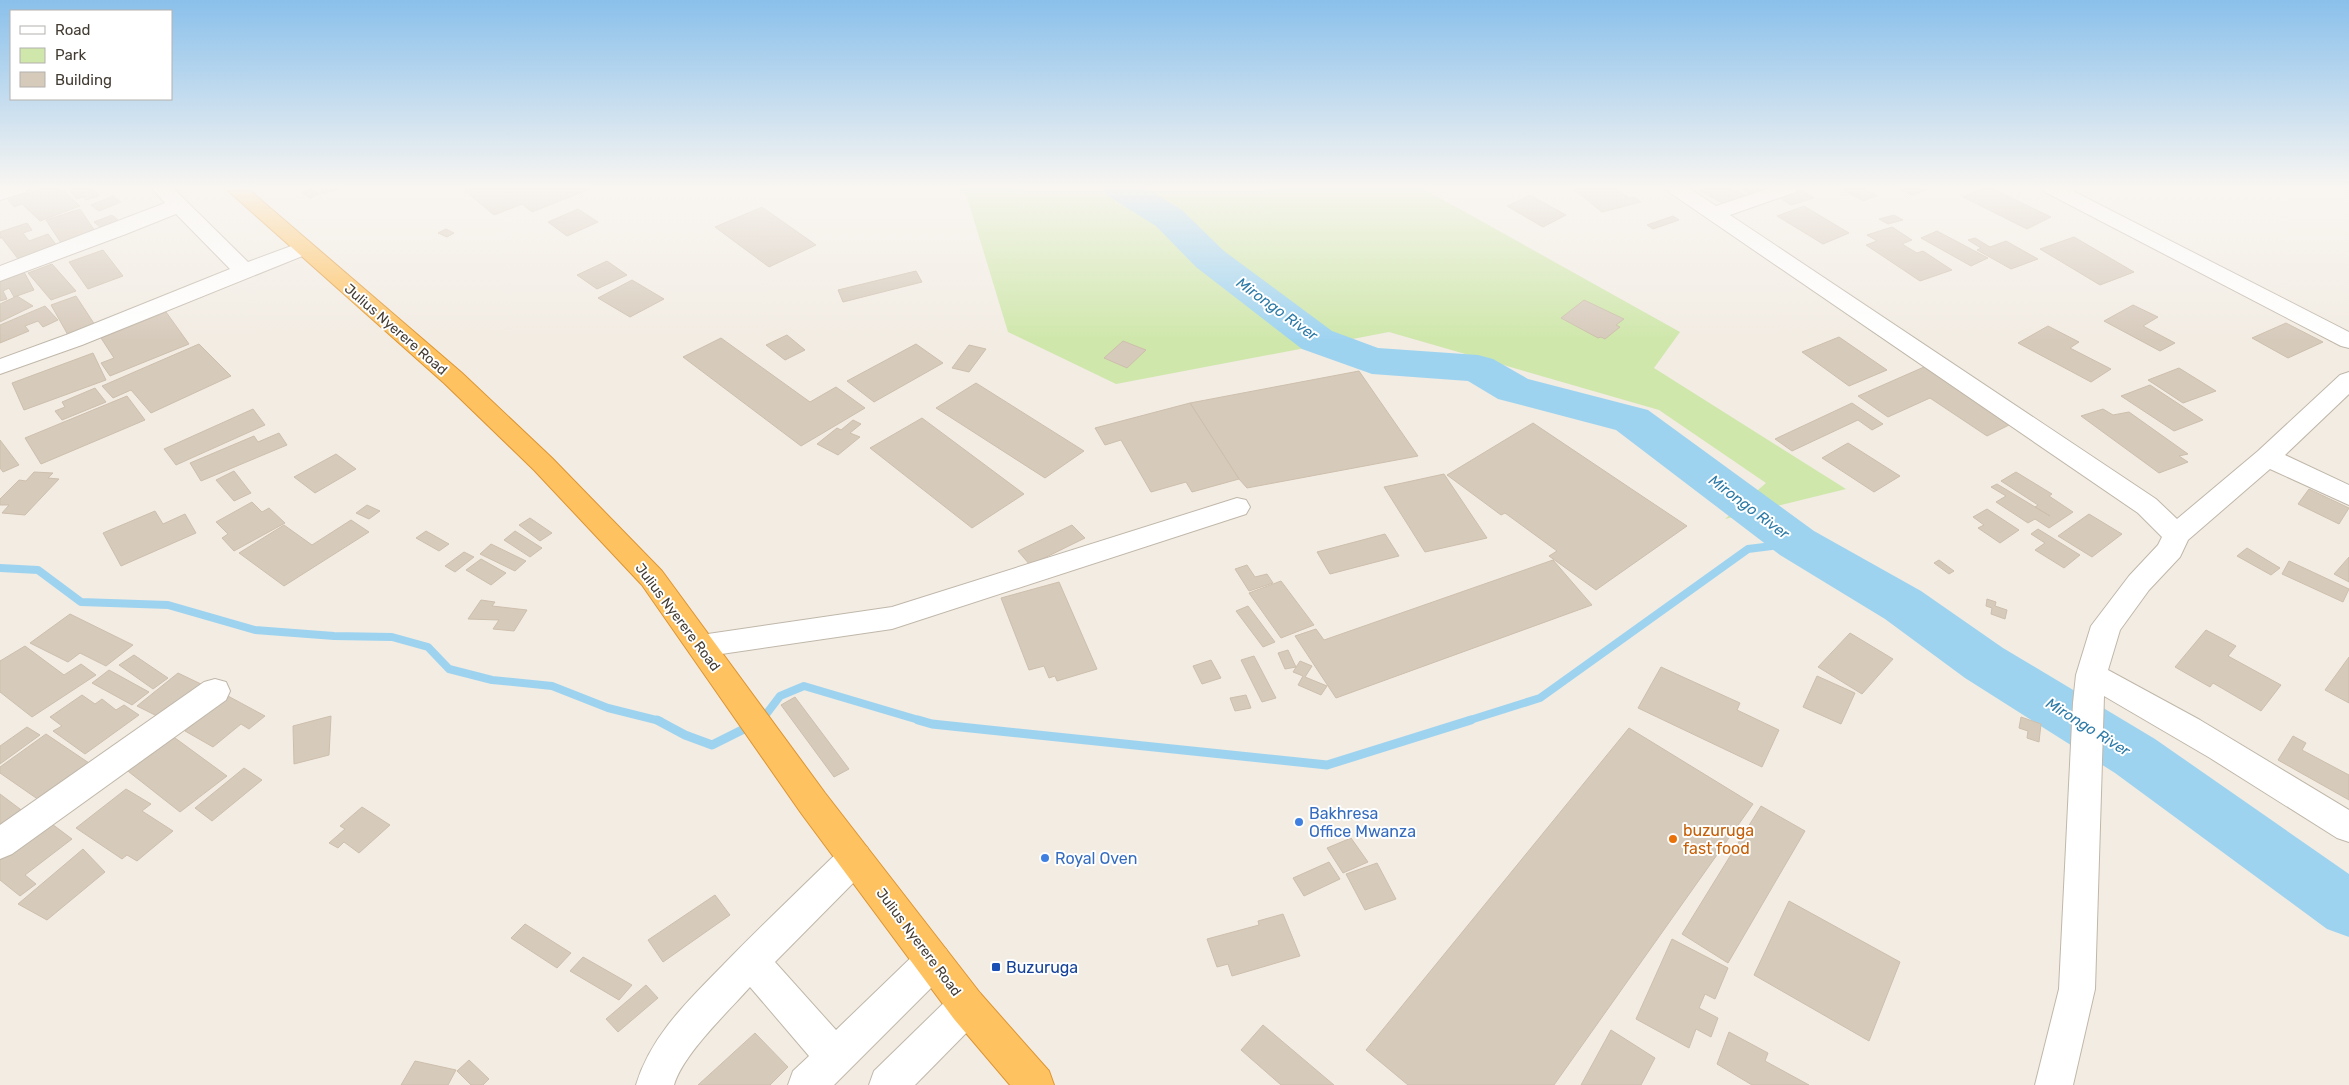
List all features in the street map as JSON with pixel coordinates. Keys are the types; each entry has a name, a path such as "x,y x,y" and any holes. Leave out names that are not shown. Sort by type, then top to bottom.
{"highway":[{"name":"Julius Nyerere Road","path":"292,239 453,378 543,464 652,578 814,803 933,961 967,1006 1035,1085"}],"street":[{"path":"0,274 96,239"},
{"path":"212,239 244,271"},
{"path":"1752,239 1958,380 2147,506 2176,535"},
{"path":"2150,239 2349,341"},
{"path":"0,367 302,248"},
{"path":"2054,1085 2077,990 2089,689 2106,626 2139,583 2170,550 2176,535 2267,457 2349,380"},
{"path":"2267,457 2349,496"},
{"path":"701,646 892,618 1237,507"},
{"path":"2089,689 2153,707 2208,739 2349,828"},
{"path":"0,844 215,691"},
{"path":"655,1085 656,1078 668,1055 750,960 856,858"},
{"path":"750,960 836,1057"},
{"path":"807,1085 933,961"},
{"path":"888,1085 967,1006"}],"green space":[{"path":"980,239 1513,239 1680,332 1654,368 1846,489 1725,519 1766,483 1659,410 1389,332 1116,384 1008,332"}],"building":[{"path":"2,239 27,239 29,241 35,239 52,239 61,251 22,264"},
{"path":"58,239 84,239 63,246"},
{"path":"731,239 807,239 816,245 769,267"},
{"path":"1814,239 1836,239 1823,244"},
{"path":"1873,239 1910,239 1912,240 1902,244 1917,253 1923,251 1952,270 1920,281 1866,245 1877,241"},
{"path":"1922,239 1951,239 1988,258 1971,266"},
{"path":"1976,239 1990,247 2006,241 2038,259 2011,269 1977,250 1981,248 1968,240"},
{"path":"2069,239 2077,239 2134,272 2100,285 2040,249"},
{"path":"103,250 123,276 88,289 69,262"},
{"path":"607,261 627,275 597,289 577,275"},
{"path":"52,264 76,291 51,300 28,273"},
{"path":"916,271 922,282 843,302 838,290"},
{"path":"24,272 34,290 14,297 9,288 3,291 7,299 0,301 0,280"},
{"path":"632,280 664,299 630,317 598,298"},
{"path":"17,296 33,306 0,322 0,304"},
{"path":"76,296 95,325 68,335 51,305"},
{"path":"1584,300 1624,319 1616,325 1620,327 1605,339 1598,338 1561,318"},
{"path":"2133,305 2158,317 2143,326 2175,343 2160,351 2104,321"},
{"path":"45,306 58,320 43,327 38,321 25,326 29,331 0,343 0,325"},
{"path":"166,312 189,344 110,376 101,363 114,358 101,338"},
{"path":"2286,323 2323,342 2288,358 2252,338"},
{"path":"2048,326 2079,342 2070,348 2111,369 2091,382 2018,343"},
{"path":"787,335 805,350 785,360 766,345"},
{"path":"1839,337 1887,370 1849,386 1802,352"},
{"path":"721,338 810,402 836,387 865,408 801,446 683,357"},
{"path":"1123,341 1146,350 1127,368 1104,358"},
{"path":"199,344 231,376 151,413 131,390 113,398 102,386"},
{"path":"916,344 943,363 874,402 847,381"},
{"path":"969,345 986,349 969,372 952,368"},
{"path":"93,353 106,380 24,410 12,383"},
{"path":"1924,367 2011,424 1987,436 1930,398 1888,417 1858,396"},
{"path":"2179,368 2216,391 2183,403 2148,380"},
{"path":"1359,371 1418,456 1247,488 1239,479 1190,403"},
{"path":"976,383 1084,451 1045,478 936,408"},
{"path":"2150,385 2203,420 2174,431 2121,396"},
{"path":"95,388 106,402 62,420 55,411 65,407 62,402"},
{"path":"127,396 145,420 41,464 25,438"},
{"path":"1190,403 1239,479 1192,492 1186,482 1151,492 1121,440 1105,445 1095,428"},
{"path":"1852,403 1883,424 1872,430 1858,420 1792,451 1775,439"},
{"path":"253,409 265,425 176,465 164,449"},
{"path":"2103,409 2113,415 2129,412 2188,454 2179,456 2188,462 2159,473 2081,416"},
{"path":"922,418 1024,494 972,528 870,448"},
{"path":"853,420 861,424 850,433 860,437 838,455 817,444 837,428 841,430"},
{"path":"1533,423 1687,526 1596,590 1549,556 1557,551 1505,513 1501,515 1447,475"},
{"path":"279,433 287,445 201,481 190,463 254,436 258,442"},
{"path":"0,440 19,465 3,472 0,468"},
{"path":"1848,443 1900,476 1874,492 1822,458"},
{"path":"336,454 356,469 315,493 294,477"},
{"path":"234,471 251,493 234,501 216,480"},
{"path":"34,472 53,473 48,478 59,479 25,515 2,513 9,505 0,505 0,499 19,480 26,481"},
{"path":"2016,472 2052,494 2049,496 2073,512 2049,528 2035,519 2028,523 1996,502 2006,496 1991,487 1997,484 2035,507 2038,505 2001,481"},
{"path":"1444,474 1487,538 1425,552 1384,487"},
{"path":"2309,489 2349,508 2339,524 2298,504"},
{"path":"252,502 262,512 269,508 285,523 234,551 222,538 228,534 216,522"},
{"path":"367,505 380,511 369,519 356,513"},
{"path":"1987,509 2019,530 2000,543 1978,528 1984,525 1973,517"},
{"path":"155,511 163,524 185,514 196,533 121,566 103,533"},
{"path":"2089,514 2122,534 2092,557 2058,536"},
{"path":"530,518 552,533 540,541 519,525"},
{"path":"351,520 369,532 284,586 239,553 284,525 312,545"},
{"path":"1072,525 1085,538 1030,565 1018,551"},
{"path":"2038,529 2080,555 2064,568 2035,550 2045,543 2031,534"},
{"path":"426,531 449,544 439,551 416,538"},
{"path":"515,531 542,548 530,557 504,540"},
{"path":"1385,534 1399,556 1330,574 1317,552"},
{"path":"491,544 526,561 515,571 480,554"},
{"path":"2247,548 2280,568 2271,575 2237,556"},
{"path":"464,552 474,557 455,572 445,566"},
{"path":"2349,557 2349,582 2334,574"},
{"path":"481,559 506,573 491,585 466,570"},
{"path":"1553,560 1592,605 1336,698 1295,636 1316,629 1324,640"},
{"path":"1939,560 1954,571 1949,574 1934,563"},
{"path":"2289,561 2349,589 2343,602 2282,574"},
{"path":"1247,565 1255,577 1267,574 1273,583 1249,591 1235,569"},
{"path":"1281,581 1314,625 1281,638 1249,593"},
{"path":"1059,582 1097,669 1057,681 1055,676 1049,678 1044,666 1029,670 1001,598"},
{"path":"1987,599 1996,602 1995,606 2007,610 2005,619 1991,614 1992,608 1986,606"},
{"path":"481,600 495,602 492,606 527,610 514,631 493,629 499,620 468,619"},
{"path":"1248,606 1275,642 1263,647 1236,611"},
{"path":"70,614 133,645 106,666 80,653 68,662 30,643"},
{"path":"2206,630 2236,646 2228,656 2281,685 2261,711 2213,683 2210,687 2175,667"},
{"path":"1850,633 1893,659 1862,694 1818,667"},
{"path":"25,646 64,675 81,664 96,675 32,717 0,692 0,661"},
{"path":"1288,650 1296,667 1285,669 1278,653"},
{"path":"134,655 168,678 153,689 119,665"},
{"path":"1254,656 1276,698 1262,702 1241,660"},
{"path":"2349,657 2349,703 2325,690"},
{"path":"1211,660 1221,678 1202,684 1193,666"},
{"path":"1300,661 1312,666 1305,677 1327,686 1321,695 1298,685 1303,676 1293,672"},
{"path":"1661,667 1740,703 1737,710 1779,730 1762,767 1638,708"},
{"path":"109,670 149,692 132,705 92,683"},
{"path":"178,673 201,684 159,717 137,706"},
{"path":"1817,676 1855,693 1841,724 1803,707"},
{"path":"82,695 95,704 102,699 116,710 124,705 139,715 85,754 53,731 62,726 50,717"},
{"path":"1246,695 1251,708 1235,711 1230,698"},
{"path":"228,696 265,716 249,729 241,724 213,747 185,731"},
{"path":"795,697 849,769 834,777 781,705"},
{"path":"331,716 329,755 294,764 293,726"},
{"path":"2021,717 2041,724 2039,742 2027,738 2028,731 2019,728"},
{"path":"27,727 40,735 0,764 0,746"},
{"path":"1629,728 1753,804 1554,1085 1408,1085 1366,1050"},
{"path":"46,734 89,763 39,800 0,773 0,767"},
{"path":"171,735 227,776 180,812 124,768"},
{"path":"2293,736 2306,743 2302,750 2349,775 2349,800 2278,760"},
{"path":"244,768 262,780 212,821 195,808"},
{"path":"126,789 151,804 142,811 173,831 137,861 127,855 122,859 76,828"},
{"path":"0,794 24,812 0,830"},
{"path":"1761,806 1805,831 1728,963 1682,934"},
{"path":"362,807 390,825 359,853 344,842 338,848 329,843 345,829 340,826"},
{"path":"48,821 72,839 25,875 36,884 20,896 0,880 0,856"},
{"path":"1351,838 1368,862 1343,873 1327,848"},
{"path":"83,849 105,872 47,920 18,904"},
{"path":"1329,862 1340,879 1304,896 1293,878"},
{"path":"1377,863 1396,899 1365,910 1346,874"},
{"path":"715,895 730,915 663,962 648,940"},
{"path":"1789,901 1900,962 1869,1041 1754,975"},
{"path":"1283,914 1300,956 1232,976 1228,964 1217,967 1207,939 1259,925 1258,921"},
{"path":"525,924 571,953 557,968 511,938"},
{"path":"1672,939 1728,968 1715,999 1705,994 1699,1008 1718,1018 1711,1037 1696,1029 1689,1048 1636,1019"},
{"path":"583,957 632,985 619,1000 570,971"},
{"path":"646,985 658,998 618,1032 606,1019"},
{"path":"1263,1025 1334,1085 1281,1085 1241,1050"},
{"path":"1611,1030 1655,1058 1641,1085 1581,1085"},
{"path":"1729,1032 1768,1053 1765,1061 1809,1085 1752,1085 1717,1064"},
{"path":"755,1033 788,1067 770,1085 698,1085"},
{"path":"469,1060 489,1079 483,1085 471,1085 457,1071"},
{"path":"415,1061 456,1070 448,1085 401,1085"}],"waterway":[{"name":"Mirongo River","path":"1190,239 1210,259 1317,340 1372,361 1478,368 1513,389 1632,420 1797,543 1903,605 1984,663 2135,756 2349,909"},
{"path":"1467,721 1540,698 1748,549 1797,543"},
{"path":"0,568 38,570 81,602 168,605 255,630 334,636 392,637 428,647 449,669 492,680 552,686 608,708 658,720"},
{"path":"761,721 780,696 804,686 922,721"},
{"path":"658,720 685,735 712,745 750,726"},
{"path":"918,720 932,724 1327,765 1471,720"}],"place":[{"name":"Bakhresa Office Mwanza","path":"1299,822"},
{"name":"buzuruga fast food","path":"1673,839"},
{"name":"Royal Oven","path":"1045,858"},
{"name":"Buzuruga","path":"996,967"}]}
